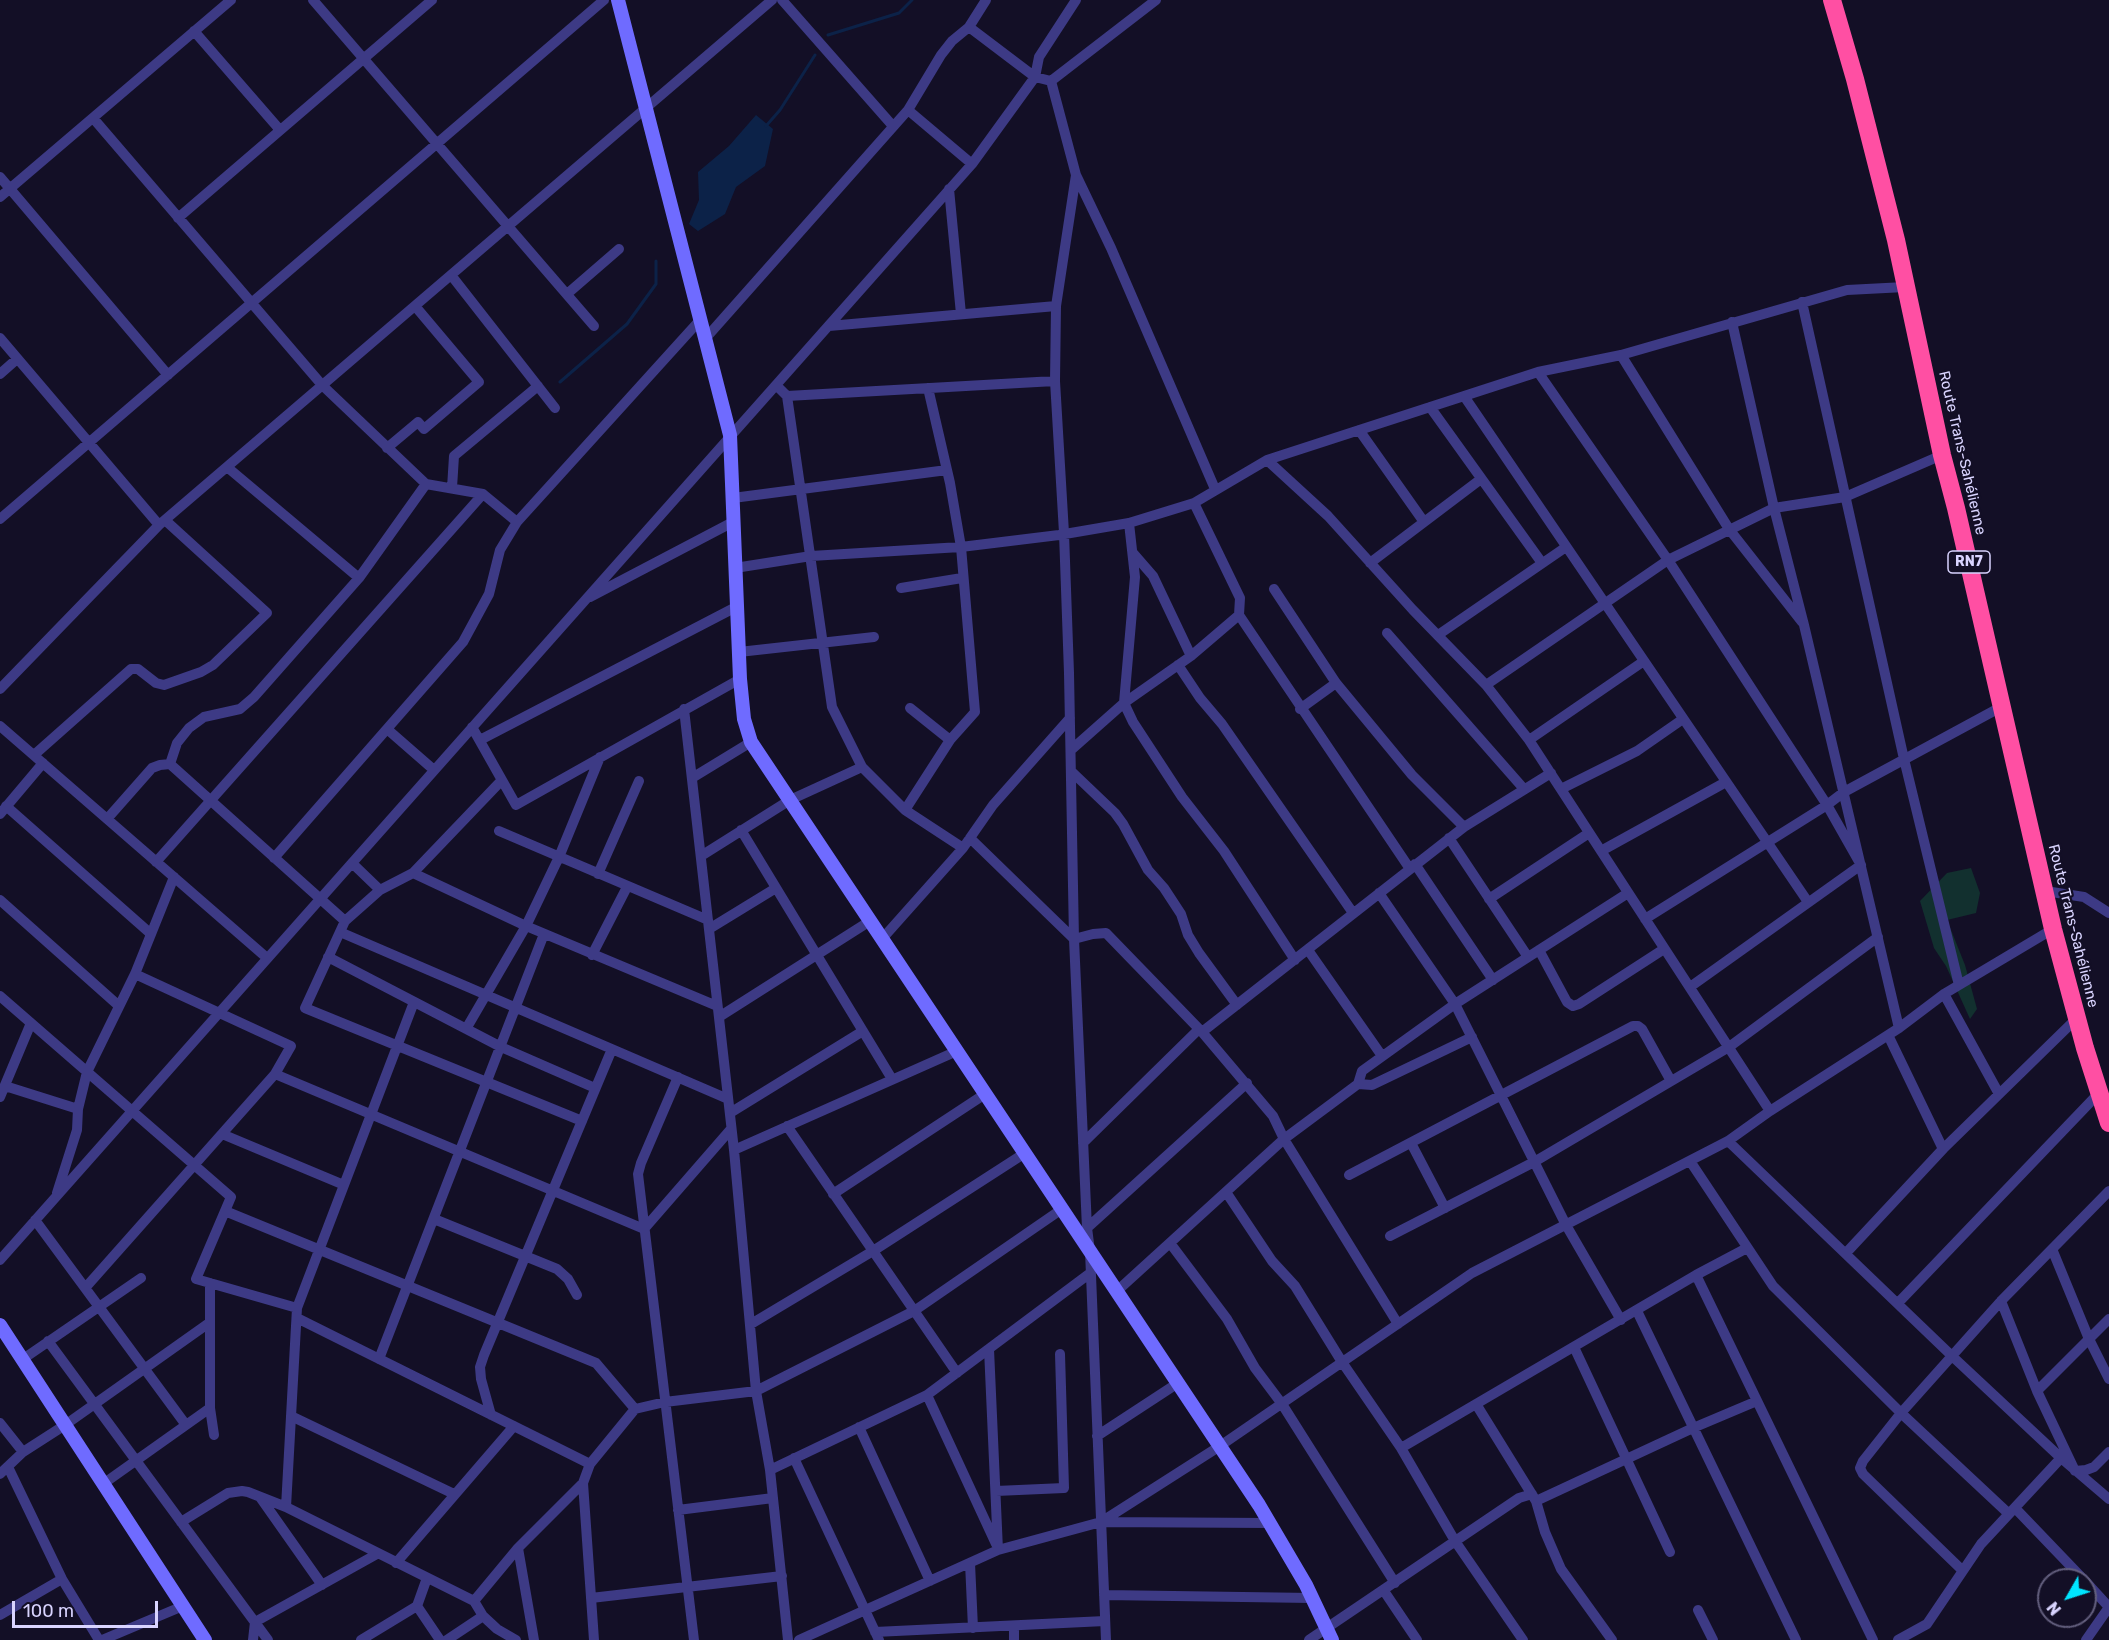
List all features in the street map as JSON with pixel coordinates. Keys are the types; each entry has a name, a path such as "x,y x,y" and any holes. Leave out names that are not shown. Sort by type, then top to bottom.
{"highway":[{"name":"Route Trans-Sahélienne","path":"1832,0 1858,90 1896,240 1942,455 2053,929 2076,1018 2109,1123"}],"street":[{"path":"0,197 231,0"},
{"path":"314,0 594,326"},
{"path":"178,218 432,0"},
{"path":"0,519 604,0"},
{"path":"618,0 730,435 740,679 744,719 751,742 1270,1523 1312,1598 1329,1635"},
{"path":"0,688 162,522 772,0"},
{"path":"782,0 892,125"},
{"path":"705,339 892,125 908,110 941,55 952,41 969,27 986,0"},
{"path":"0,1260 972,164 1035,77 1040,57 1077,0"},
{"path":"1051,81 1156,0"},
{"path":"969,27 1035,77 1051,81"},
{"path":"194,31 280,130"},
{"path":"1051,81 1076,175 1111,248 1215,489"},
{"path":"908,110 972,164"},
{"path":"93,118 322,386 387,448 426,484 483,494 517,522"},
{"path":"1076,175 1056,306 1055,381 1064,533 1074,939 1106,1640"},
{"path":"0,177 168,375"},
{"path":"950,189 961,314"},
{"path":"567,294 619,249"},
{"path":"451,275 555,408"},
{"path":"735,568 811,556 961,547 1129,523 1194,503 1267,460 1538,372 1621,355 1847,290 1905,287"},
{"path":"1802,302 1904,759 1959,985"},
{"path":"387,448 418,422 424,429 479,382 415,306"},
{"path":"829,326 1056,306"},
{"path":"274,858 463,642 489,594 500,550 517,522 700,320"},
{"path":"1732,322 1774,508 1804,625 1899,1028"},
{"path":"0,338 89,443 162,522 267,613 213,664 201,672 164,685 156,683 138,669 131,669 33,755"},
{"path":"1621,355 1729,529 1804,625"},
{"path":"0,374 18,359"},
{"path":"1538,372 1668,560 1827,805 1861,865"},
{"path":"787,396 1055,381"},
{"path":"776,384 787,396 832,707 862,767 905,810 963,848"},
{"path":"452,488 454,456 538,386"},
{"path":"905,810 950,741 975,712 961,547 947,470 928,388"},
{"path":"1464,396 1808,902"},
{"path":"1430,406 1542,563"},
{"path":"1359,430 1424,522"},
{"path":"1486,685 1668,560 1729,529 1774,508 1845,496 1942,455"},
{"path":"1267,460 1328,516 1486,685 1529,740 1770,1111"},
{"path":"227,467 360,578"},
{"path":"733,498 947,470"},
{"path":"1370,562 1481,479"},
{"path":"170,764 177,743 189,728 204,717 240,709 254,697 360,578 426,484"},
{"path":"156,862 483,494"},
{"path":"1194,503 1240,598 1239,615 1300,709 1493,980"},
{"path":"583,601 734,522"},
{"path":"1129,523 1135,577 1124,703 1132,722 1182,796 1224,851 1295,960"},
{"path":"1438,635 1566,547"},
{"path":"1132,553 1153,576 1191,656"},
{"path":"901,588 962,578"},
{"path":"1274,590 1336,683 1412,775 1464,827"},
{"path":"480,740 736,607"},
{"path":"1071,750 1124,703 1191,656 1239,615"},
{"path":"1387,633 1524,789"},
{"path":"739,652 874,637"},
{"path":"1529,740 1644,661"},
{"path":"1178,665 1200,698 1222,724 1353,913"},
{"path":"472,727 516,805 740,679"},
{"path":"1300,709 1336,683"},
{"path":"1645,919 1827,805 1844,792 2001,706"},
{"path":"910,708 950,741"},
{"path":"684,709 734,1150 756,1391 770,1470 788,1640"},
{"path":"882,939 963,848 993,805 1070,718"},
{"path":"1561,789 1637,751 1683,719"},
{"path":"0,726 267,958"},
{"path":"387,729 434,770"},
{"path":"692,778 751,742"},
{"path":"466,1029 526,926 559,857 600,757"},
{"path":"43,763 3,810 151,934"},
{"path":"107,819 152,768 170,764 320,898 342,926 516,1008 728,1099"},
{"path":"701,856 790,800 862,767"},
{"path":"1071,771 1115,813 1123,824 1148,870 1164,888 1181,914 1188,935 1199,953 1237,1005"},
{"path":"1083,1143 1201,1030 1237,1005 1449,838 1551,773"},
{"path":"502,780 413,873 380,890 342,926 305,1008 582,1121"},
{"path":"598,874 639,781"},
{"path":"1601,851 1726,782"},
{"path":"741,830 892,1079"},
{"path":"499,831 708,925"},
{"path":"1489,899 1590,833"},
{"path":"970,838 1074,939"},
{"path":"1449,838 1528,957"},
{"path":"352,862 380,890"},
{"path":"1690,987 1861,865"},
{"path":"413,873 718,1011"},
{"path":"56,1197 77,1130 78,1109 87,1072 135,974 174,877"},
{"path":"592,955 627,887"},
{"path":"708,925 776,888"},
{"path":"2045,891 2084,897 2109,913"},
{"path":"1379,893 1455,1004 1566,1225 1621,1320"},
{"path":"1117,1291 1284,1139 1358,1084 1362,1071 1455,1004 1628,893"},
{"path":"0,900 119,1006"},
{"path":"718,1011 870,921"},
{"path":"1101,1522 1220,1446 1472,1273 1728,1141 1770,1111 1899,1028 1944,994 2053,929"},
{"path":"1074,939 1106,933 1201,1030 1247,1083 1273,1116 1284,1139 1398,1324"},
{"path":"379,1359 544,934"},
{"path":"1390,1236 1534,1162 1729,1047 1878,937"},
{"path":"1539,950 1567,1002 1573,1006 1665,949"},
{"path":"1308,950 1382,1056"},
{"path":"328,957 501,1047 596,1088"},
{"path":"86,1287 275,1074 291,1046 135,974"},
{"path":"1944,994 1999,1094"},
{"path":"0,996 231,1197 196,1279 297,1313 379,1359 590,1464"},
{"path":"286,1507 297,1313 414,1002"},
{"path":"1846,1253 1943,1149 2076,1018"},
{"path":"0,1097 31,1023"},
{"path":"1350,1175 1633,1026 1642,1029 1671,1081"},
{"path":"729,1113 862,1031"},
{"path":"1887,1035 1943,1149"},
{"path":"1358,1084 1372,1085 1472,1037"},
{"path":"491,1414 480,1367 612,1049"},
{"path":"734,1150 957,1051"},
{"path":"275,1074 644,1229"},
{"path":"678,1077 638,1174 694,1640"},
{"path":"1087,1228 1247,1083"},
{"path":"5,1086 78,1109"},
{"path":"833,1194 985,1094"},
{"path":"1898,1303 2098,1094"},
{"path":"787,1126 957,1373"},
{"path":"644,1229 731,1129"},
{"path":"222,1134 344,1185"},
{"path":"1728,1141 1952,1356 2109,1500"},
{"path":"1411,1143 1445,1208"},
{"path":"751,1324 873,1251 1025,1153"},
{"path":"1690,1161 1773,1286 1901,1413 2012,1511 2071,1568"},
{"path":"1226,1191 1272,1261 1295,1286 1342,1362 1401,1448 1455,1541 1523,1640"},
{"path":"1962,1570 1863,1474 1860,1468 1901,1413 2001,1301 2109,1191"},
{"path":"594,1640 583,1483 590,1464 635,1409 665,1402 756,1391 914,1311 1062,1209"},
{"path":"225,1211 596,1363 635,1409"},
{"path":"434,1219 562,1273 577,1295"},
{"path":"35,1220 186,1425"},
{"path":"1170,1243 1227,1319 1255,1368 1282,1404 1395,1583"},
{"path":"1401,1448 1696,1275 1747,1248"},
{"path":"2052,1249 2089,1339 2109,1379"},
{"path":"770,1470 927,1395 1089,1274"},
{"path":"1696,1275 1873,1640"},
{"path":"22,1359 141,1278"},
{"path":"210,1283 210,1408 214,1435"},
{"path":"2001,1301 2037,1391 2076,1471"},
{"path":"1637,1311 1796,1640"},
{"path":"2037,1391 2109,1319"},
{"path":"183,1606 101,1640 62,1579 4,1470 23,1452 209,1323"},
{"path":"0,1325 205,1640"},
{"path":"48,1341 268,1640"},
{"path":"1574,1347 1670,1552"},
{"path":"989,1349 998,1550"},
{"path":"996,1491 1064,1488 1060,1354"},
{"path":"1097,1436 1178,1383"},
{"path":"927,1395 998,1550"},
{"path":"1309,1640 1329,1635 1395,1583 1519,1498 1534,1497 1626,1460 1757,1401"},
{"path":"1476,1404 1534,1497 1545,1532 1561,1569 1612,1640"},
{"path":"103,1484 210,1408"},
{"path":"291,1416 454,1494"},
{"path":"0,1423 23,1452"},
{"path":"396,1563 514,1426"},
{"path":"859,1427 930,1581"},
{"path":"2076,1471 2094,1467 2109,1452"},
{"path":"794,1458 877,1636 1105,1621"},
{"path":"1898,1640 1926,1624 1981,1544 2061,1458"},
{"path":"474,1601 518,1548 583,1483"},
{"path":"181,1521 228,1493 242,1491 260,1497 286,1507 474,1601 483,1616 496,1629 516,1640"},
{"path":"260,1497 322,1585"},
{"path":"678,1510 773,1498"},
{"path":"799,1640 998,1550 1101,1522 1270,1523"},
{"path":"518,1548 534,1640"},
{"path":"255,1622 377,1554"},
{"path":"970,1563 973,1628"},
{"path":"591,1598 782,1576"},
{"path":"361,1640 417,1606 427,1578"},
{"path":"0,1615 62,1579"},
{"path":"1384,1591 1417,1640"},
{"path":"1104,1595 1312,1598"},
{"path":"2086,1640 2109,1607 2097,1595"},
{"path":"417,1606 440,1640"},
{"path":"1698,1610 1713,1640"},
{"path":"447,1640 483,1616"},
{"path":"253,1640 255,1622"},
{"path":"1014,1626 1014,1640"}],"green space":[{"path":"1971,868 1980,893 1976,913 1947,920 1965,965 1977,1009 1970,1019 1946,966 1934,948 1920,901 1947,873"}],"water":[{"path":"756,115 773,129 765,166 736,187 725,214 698,231 689,224 699,200 698,172 729,146"}],"waterway":[{"path":"828,35 899,13 912,0"},
{"path":"766,126 780,110 815,55"},
{"path":"560,382 627,324 656,284 656,261"}]}
